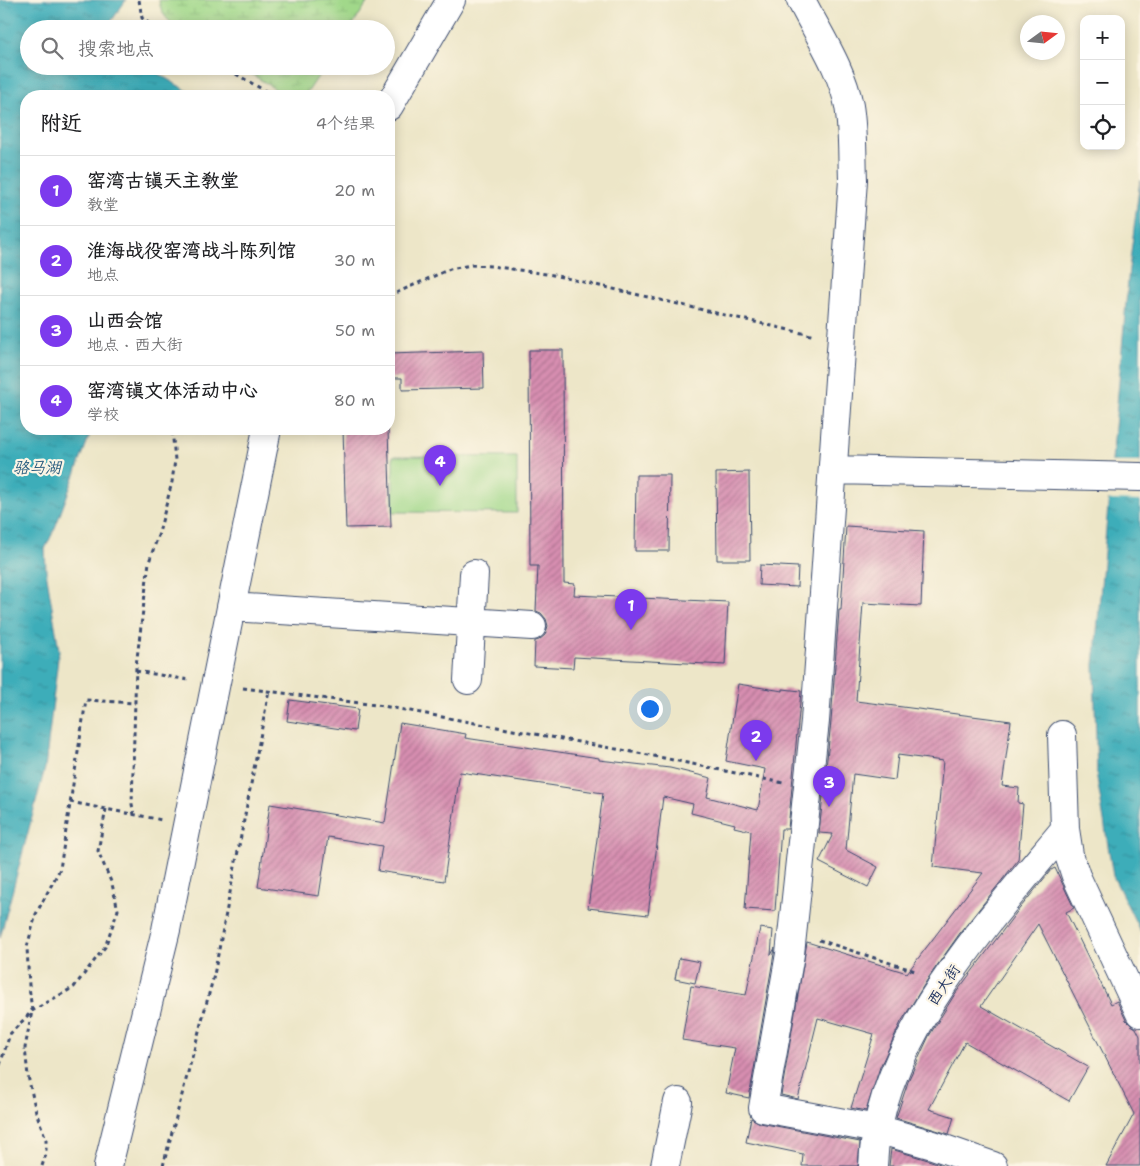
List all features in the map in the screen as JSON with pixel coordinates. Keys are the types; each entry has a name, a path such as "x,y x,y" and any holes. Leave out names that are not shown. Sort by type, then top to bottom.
{"street":[{"path":"395,96 451,0"},
{"path":"801,0 840,75 849,106 852,130 853,180 815,721 790,954 763,1108 878,1129 934,1145 993,1166"},
{"path":"108,1166 166,930 266,435"},
{"path":"833,470 1140,477"},
{"path":"468,680 474,574"},
{"path":"231,607 532,626"},
{"path":"1062,735 1065,829 1069,855 1076,876 1140,1013"},
{"name":"西大街","path":"873,1166 873,1148 882,1104 900,1059 941,986 990,920 1065,829"},
{"path":"664,1166 678,1102"}],"path":[{"path":"139,0 142,18 145,20"},
{"path":"238,75 264,90"},
{"path":"395,293 450,269 471,265 491,266 553,275 842,342"},
{"path":"134,815 132,804 136,671 149,562 159,533 172,482 175,460 173,435"},
{"path":"136,671 215,684 393,708 654,756 808,788"},
{"path":"164,1166 214,976 269,691"},
{"path":"42,1166 46,1154 46,1139 36,1112 28,1076 25,1048 32,1011 27,947 36,914 60,869 86,700 135,704"},
{"path":"70,802 187,825"},
{"path":"0,1065 10,1034 32,1011 74,987 105,947 118,910 112,884 98,851 106,809"},
{"path":"792,931 925,975 941,986"}],"green space":[{"path":"159,0 369,0 356,20 169,20 161,10"},
{"path":"253,75 319,75 309,90 277,90"},
{"path":"393,456 517,457 517,513 393,512"}],"water":[{"name":"骆马湖","path":"0,0 126,0 112,20 20,20 20,75 160,75 186,90 20,90 20,435 90,435 55,528 45,549 46,571 59,650 45,768 0,938"},
{"path":"1140,180 1140,931 1113,876 1097,778 1094,665 1129,269"}],"pier":[{"path":"1109,462 1140,462 1140,501 1106,500"}],"building":[{"path":"529,350 563,350 564,583 575,584 574,595 728,602 725,665 574,657 573,668 534,666 535,641 545,635 548,626 546,619 541,613 536,611 538,566 530,566"},
{"path":"483,351 484,388 402,390 402,378 395,378 395,354"},
{"path":"343,435 388,435 391,527 346,528"},
{"path":"749,472 750,560 717,560 716,473"},
{"path":"636,475 670,475 669,551 635,551"},
{"path":"846,526 924,531 921,606 863,603 856,701 1011,721 1002,786 1019,788 1018,803 1023,804 1018,860 960,933 929,977 901,1022 880,1067 866,1111 851,1108 874,1034 818,1018 798,1099 781,1095 807,942 907,973 983,873 933,867 943,761 898,755 895,780 853,774 846,850 878,867 868,887 819,862 833,834 819,833 831,722 839,610 841,610"},
{"path":"760,565 798,567 797,587 759,585"},
{"path":"738,684 783,691 783,689 801,691 788,829 781,829 775,911 745,909 751,831 734,827 735,824 691,813 693,804 663,797 648,915 588,908 603,793 460,772 444,881 378,871 382,846 328,837 319,896 258,887 270,804 385,823 400,723 466,734 465,738 599,758 599,760 670,768 711,778 707,797 758,810 765,769 726,761"},
{"path":"290,700 358,709 355,731 287,721"},
{"path":"1055,868 1074,908 1066,912 1111,1004 1117,1001 1126,1020 1136,1028 1140,1036 1140,1166 1106,1166 1134,1114 1038,924 981,1006 1088,1067 1069,1101 965,1042 929,1109 954,1117 949,1134 896,1118 909,1079 929,1036 955,994 1016,913 1051,870"},
{"path":"760,928 773,930 771,955 775,948 749,1098 726,1093 735,1048 682,1040 691,986 746,995"},
{"path":"679,958 700,962 695,983 675,979"},
{"path":"751,1118 760,1123 860,1142 858,1166 802,1166 803,1154 746,1142"},
{"path":"891,1149 940,1164 939,1166 889,1166"}],"place":[{"name":"窑湾镇文体活动中心","path":"440,486"},
{"name":"窑湾古镇天主教堂","path":"631,630"},
{"name":"淮海战役窑湾战斗陈列馆","path":"756,761"},
{"name":"山西会馆","path":"829,807"}]}
